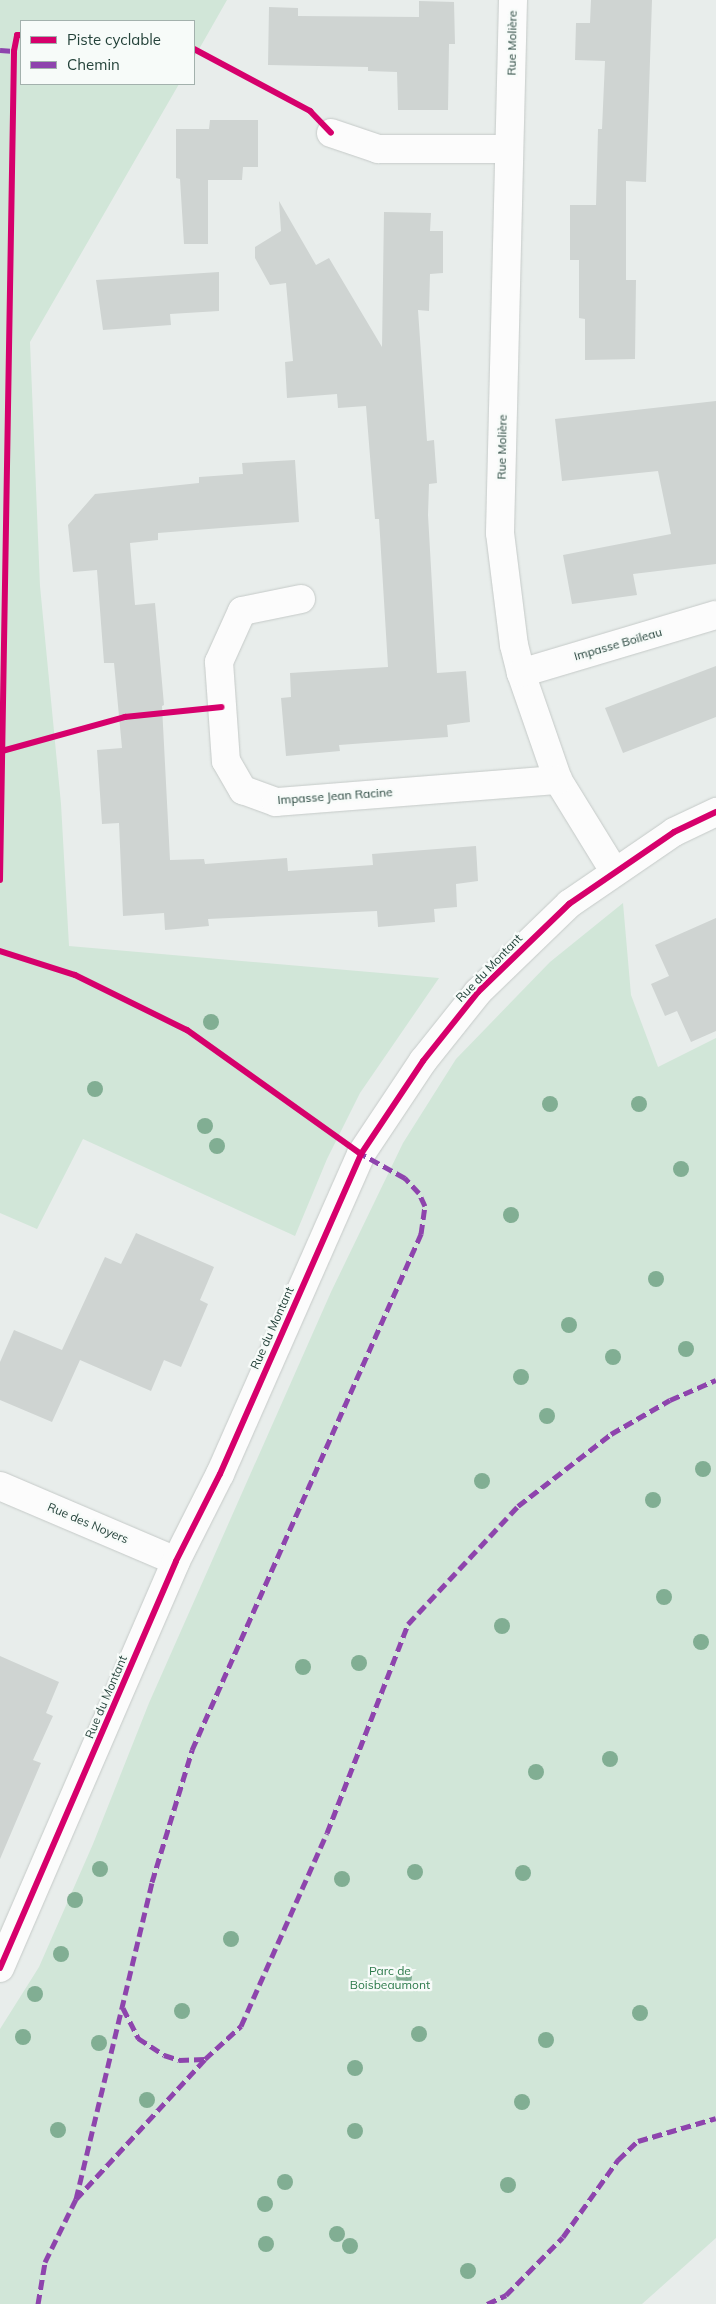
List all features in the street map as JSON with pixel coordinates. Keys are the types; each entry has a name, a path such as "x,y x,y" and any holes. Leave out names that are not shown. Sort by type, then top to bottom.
{"street":[{"name":"Rue Molière","path":"513,0 500,533 514,644 521,673 558,780 614,872"},
{"path":"331,133 378,149 509,148"},
{"name":"Impasse Jean Racine","path":"302,599 242,611 219,662 226,760 243,790 276,802 558,780"},
{"name":"Impasse Boileau","path":"521,673 716,616"},
{"name":"Rue du Montant","path":"0,1968 176,1560 220,1474 361,1154 423,1061 478,992 569,904 674,832 716,812"},
{"name":"Rue des Noyers","path":"0,1486 176,1560"}],"green space":[{"path":"0,0 227,0 195,56 195,20 20,20 20,85 178,85 30,342 40,586 61,804 69,946 439,978 360,1093 327,1159 295,1236 83,1139 37,1229 0,1213"},
{"name":"Parc de Boisbeaumont","path":"623,903 631,995 658,1067 716,1038 716,2238 642,2304 0,2304 0,2029 39,1967 93,1844 149,1703 331,1292 403,1143 456,1059 550,962"}],"building":[{"path":"591,0 652,0 646,182 626,181 626,280 636,280 635,359 585,360 585,319 579,318 579,260 570,260 570,205 596,205 598,129 602,129 605,61 575,60 576,23 590,23"},
{"path":"419,1 454,2 455,44 449,44 448,110 398,110 397,72 368,71 368,67 268,65 269,7 298,8 298,16 419,17"},
{"path":"210,120 258,120 258,167 243,167 242,180 208,180 208,244 184,244 180,179 176,178 176,129 209,129"},
{"path":"279,201 316,265 329,258 382,347 384,212 431,213 430,231 443,231 443,273 430,274 429,311 418,310 427,441 434,440 437,483 429,484 428,515 437,673 466,671 470,722 447,725 448,737 339,745 340,751 286,756 281,698 291,697 290,673 388,667 379,519 375,519 366,406 338,408 337,394 287,398 285,362 293,361 286,283 270,285 255,258 255,247 281,231"},
{"path":"219,272 219,311 170,314 171,325 103,330 96,280"},
{"path":"716,401 716,564 633,574 637,595 572,604 563,555 671,534 658,471 562,481 555,419"},
{"path":"295,460 299,522 158,533 158,540 130,543 135,605 155,603 164,705 162,706 170,860 204,859 205,864 287,858 288,871 373,865 372,854 476,846 478,881 456,884 457,907 434,909 435,922 378,927 377,911 208,919 209,926 165,930 164,913 123,916 119,823 102,824 97,750 122,748 114,663 104,663 97,570 73,572 68,525 95,494 199,483 199,477 243,474 242,463"},
{"path":"716,666 716,717 623,753 605,708"},
{"path":"716,918 716,1031 691,1042 677,1011 665,1016 651,984 669,976 655,945"},
{"path":"136,1233 214,1267 200,1300 208,1304 181,1367 164,1360 151,1391 80,1360 52,1422 0,1400 0,1362 14,1330 62,1350 105,1257 121,1264"},
{"path":"0,1656 59,1682 46,1713 53,1716 33,1760 41,1763 0,1859"}],"marked path":[{"path":"0,50 14,51"},
{"path":"76,2199 152,1882 192,1750 421,1234 425,1206 419,1193 405,1178 358,1152"},
{"path":"38,2304 45,2262 76,2199 205,2059 241,2026 327,1833 408,1624 518,1506 611,1434 670,1400 716,1380"},
{"path":"123,2008 138,2038 164,2055 179,2060 205,2059"},
{"path":"487,2304 506,2295 563,2237 618,2160 638,2141 716,2118"}],"cycle path":[{"path":"0,880 14,51 17,35 20,35"},
{"path":"195,50 310,111 331,133"},
{"path":"2,751 125,717 221,707"},
{"path":"0,1968 176,1561 220,1474 361,1154 423,1061 478,992 569,904 674,832 716,812"},
{"path":"0,951 75,975 187,1030 361,1154"}]}
